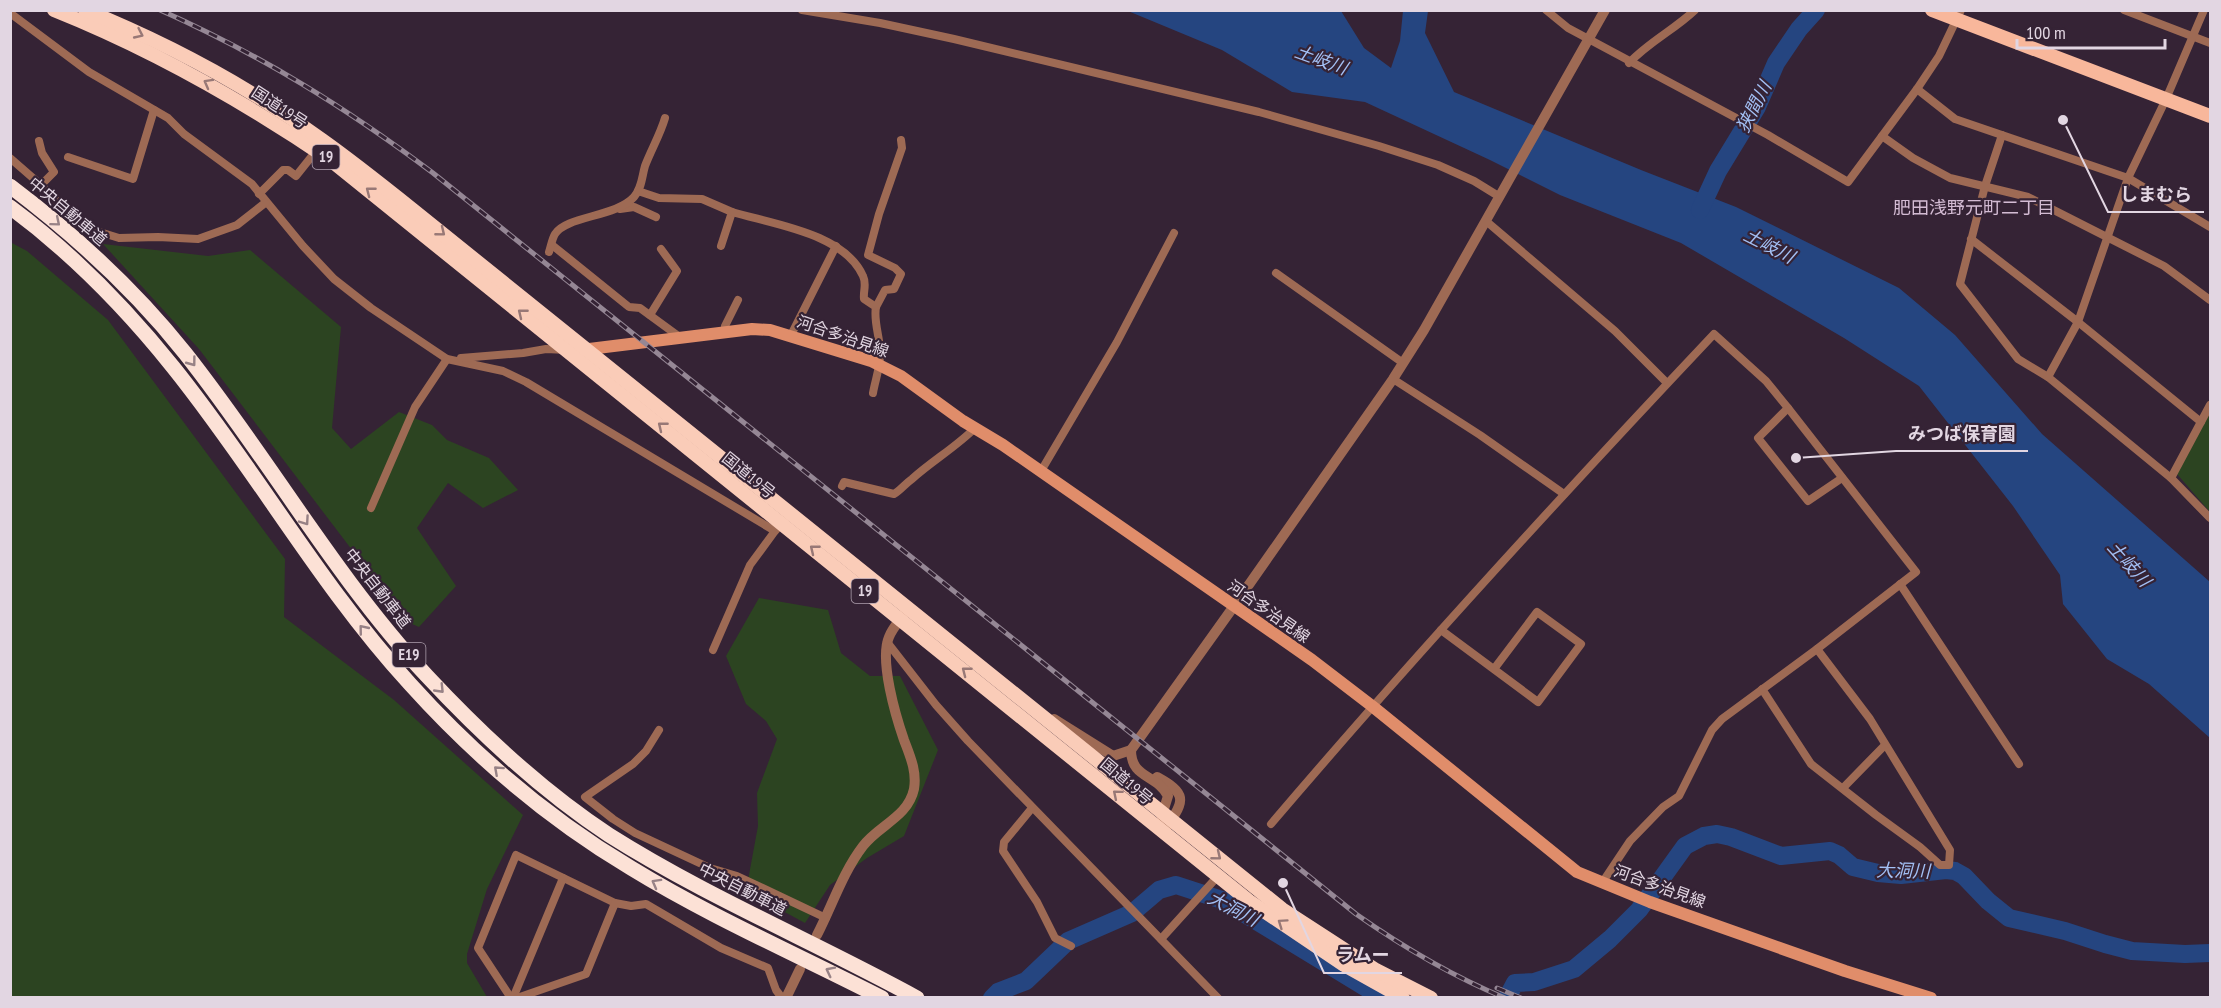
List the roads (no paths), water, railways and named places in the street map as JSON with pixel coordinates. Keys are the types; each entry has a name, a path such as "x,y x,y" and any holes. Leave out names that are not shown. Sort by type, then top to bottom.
{"highway":[{"name":"国道19号","path":"54,10 123,40 202,79 267,117 316,151 392,208 783,523 1035,709 1282,909 1376,970 1431,998"},
{"name":"国道19号","path":"85,10 166,46 207,68 262,100 321,139 586,350 783,523"},
{"name":"中央自動車道","path":"10,186 88,249 138,298 184,352 331,558 368,606 425,674 514,762 607,833 656,863 917,998"},
{"name":"中央自動車道","path":"10,207 76,261 124,310 174,368 348,610 380,650 418,693 502,774 549,812 632,869 722,919 882,998"},
{"name":"国道19号","path":"904,613 1162,832 1249,901 1344,965 1403,998"}],"main road":[{"path":"1932,10 1959,15 2211,116"},
{"name":"河合多治見線","path":"568,350 586,350 752,329 791,335 879,365 901,376 1041,471 1372,706 1577,872 1845,971 1931,998"}],"street":[{"path":"802,10 880,23 954,39 1259,112 1438,165 1500,196"},
{"path":"1546,10 1588,41 1768,135 1848,182 1917,90 1939,56 1959,15"},
{"path":"1035,709 1107,754 1113,756 1131,750 1393,379 1444,297 1605,10"},
{"path":"1629,63 1644,46 1684,21 1695,10"},
{"path":"2124,10 2211,43"},
{"path":"2048,377 2078,322 2128,178 2166,99 2204,10"},
{"path":"10,14 89,72 168,118 184,134 226,163 252,184 334,279 371,308 447,359 503,371 526,381 783,523 750,565 713,650"},
{"path":"1917,90 1955,119 2128,178 2211,227"},
{"path":"68,157 133,179 154,110"},
{"path":"665,118 638,191 629,201 614,209 560,228 550,248 629,307 640,308 682,338"},
{"path":"2002,135 1985,186 1960,284 2018,359 2048,377 2171,478 2211,518"},
{"path":"1882,136 1913,158 1950,178 2028,197 2164,266 2211,300"},
{"path":"873,393 879,365 879,334 874,314 885,290 894,289 900,274 895,268 868,255 879,214 902,148 901,140"},
{"path":"39,141 42,153 54,172 41,185"},
{"path":"259,194 283,170 288,170 296,176 316,151"},
{"path":"10,159 41,185 78,222 90,229 119,238 198,239 237,225 266,202"},
{"path":"638,191 659,198 702,199 732,212 780,224 836,246 862,274 865,280 864,299 876,306"},
{"path":"614,209 634,207 656,217"},
{"path":"721,246 732,212"},
{"path":"1486,221 1615,331 1667,383"},
{"path":"1041,471 1117,342 1174,233"},
{"path":"1971,239 2201,422"},
{"path":"791,335 836,246"},
{"path":"650,315 677,271 661,249"},
{"path":"1276,273 1403,363"},
{"path":"724,333 725,326 738,300"},
{"path":"1271,824 1372,706 1564,494 1714,334 1766,381 1916,572 1722,719 1712,730 1679,796 1663,807 1630,841 1602,883"},
{"path":"447,359 546,349 568,350"},
{"path":"371,508 416,407 447,359"},
{"path":"1393,379 1480,435 1564,494"},
{"path":"2171,478 2211,405"},
{"path":"1788,408 1758,438 1808,501 1842,478"},
{"path":"842,486 844,482 897,493 975,428"},
{"path":"1900,584 2019,764"},
{"path":"1441,630 1538,702 1581,644 1537,612 1494,669"},
{"path":"817,935 864,845 899,816 914,791 913,763 899,725 888,682 887,642 889,635 904,613"},
{"path":"887,642 936,705 1032,808 1218,998"},
{"path":"1762,689 1811,764 1940,865 1949,865 1950,850 1870,719 1817,649"},
{"path":"659,730 646,751 633,764 585,796 613,819 635,833 710,868 737,876 826,918"},
{"path":"1142,736 1137,755 1139,761 1181,795 1181,803 1167,815"},
{"path":"1843,788 1885,745"},
{"path":"1131,750 1133,764 1139,772 1155,781 1168,796 1167,815 1162,832"},
{"path":"1032,808 1004,842 1003,851 1037,902 1055,938 1071,946"},
{"path":"514,998 478,948 516,855 615,903 631,906 646,904 721,948 768,968 776,990 784,998 800,969"},
{"path":"1161,939 1218,876"},
{"path":"514,998 563,878"},
{"path":"514,998 586,974 615,903"}],"water":[{"name":"土岐川","path":"1128,11 1341,11 1364,48 1391,68 1400,41 1403,11 1428,11 1425,33 1454,92 1736,207 1899,288 1955,335 2042,434 2210,582 2210,738 2149,684 2107,659 2063,604 2060,575 2013,506 1919,386 1844,338 1681,243 1560,195 1365,102 1292,92 1222,50"}],"waterway":[{"name":"狭間川","path":"1700,210 1718,171 1757,107 1776,63 1799,29 1816,10"},
{"name":"大洞川","path":"1507,998 1515,983 1534,982 1574,969 1610,939 1639,910 1685,846 1704,836 1717,834 1781,856 1830,851 1839,855 1853,867 1878,873 1901,875 1955,871 1964,876 1988,901 2009,918 2065,931 2132,951 2210,953"},
{"name":"大洞川","path":"992,998 998,992 1026,981 1068,941 1132,913 1159,890 1176,885 1222,900 1383,998"}],"railway":[{"path":"160,10 233,45 335,104 433,173 1356,914 1428,960 1505,998"},
{"path":"1497,988 1521,998"}],"place":[{"name":"しまむら","path":"2063,120"},
{"name":"みつば保育園","path":"1796,458"},
{"name":"ラムー","path":"1283,883"}],"district":[{"name":"肥田浅野元町二丁目","path":"1974,208"}]}
